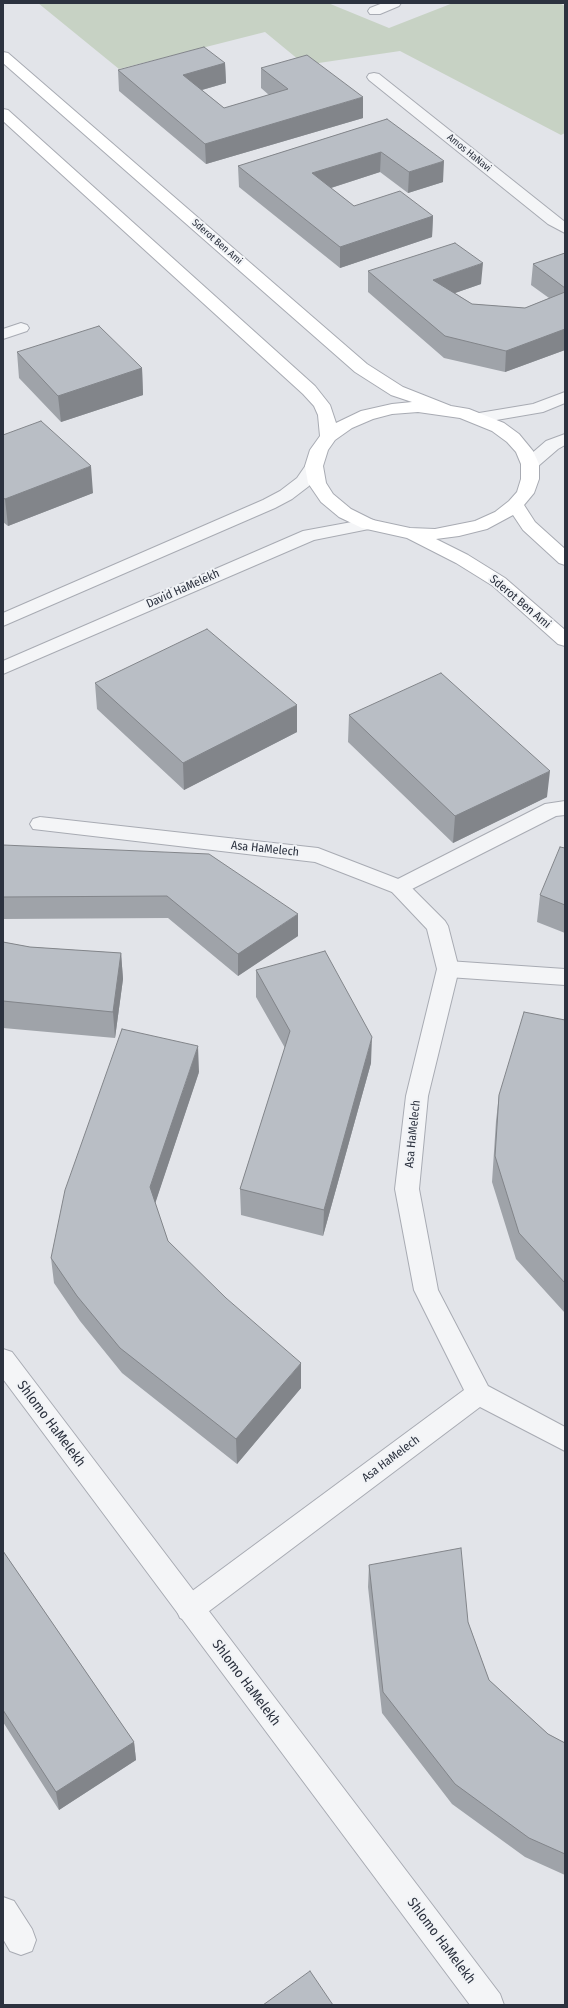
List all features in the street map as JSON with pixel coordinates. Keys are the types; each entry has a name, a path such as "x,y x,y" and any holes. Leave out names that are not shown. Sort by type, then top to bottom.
{"main road":[{"path":"3,46 16,67"},
{"name":"Sderot Ben Ami","path":"3,56 361,368 397,391 444,409"},
{"path":"3,113 309,390 322,405 326,415 330,436"},
{"path":"418,407 444,409 480,418 498,427 513,438 524,451 530,464 530,478 526,492 515,505 500,516 481,525 459,531 435,534 410,533 368,524 345,512 327,498 317,483 314,466 319,450 330,436 346,424 367,415 392,409 418,407"},
{"path":"515,505 529,526 565,559"},
{"name":"Sderot Ben Ami","path":"410,533 462,559 498,582 565,640"}],"street":[{"path":"375,11 394,3"},
{"name":"Amos HaNavi","path":"374,77 553,221 565,228"},
{"path":"3,334 20,328"},
{"path":"480,418 537,408 565,397"},
{"path":"530,464 552,445 565,439"},
{"path":"3,620 269,504 286,495 303,482 314,466"},
{"name":"David HaMelekh","path":"3,668 309,535 368,524"},
{"path":"398,887 552,808 565,808"},
{"name":"Asa HaMelech","path":"40,824 318,855 398,887 437,926 448,969 416,1096 407,1189 426,1290 479,1394 190,1609"},
{"path":"448,969 565,976"},
{"name":"Shlomo HaMelekh","path":"3,1360 489,2005"},
{"path":"479,1394 565,1440"},
{"path":"3,1912 21,1940"}],"green space":[{"path":"38,3 328,3 389,28 453,3 559,3 565,6 565,133 561,135 400,51 305,65 265,32 119,69"}],"building":[{"path":"204,47 225,63 183,75 224,108 288,89 261,68 307,55 363,97 205,144 118,70"},
{"path":"387,119 444,161 409,172 381,152 312,173 354,206 400,191 433,216 340,247 238,166"},
{"path":"455,243 483,263 433,280 472,304 525,308 565,292 565,329 506,351 445,336 368,271"},
{"path":"565,253 565,288 533,264"},
{"path":"99,326 142,368 58,396 17,352"},
{"path":"41,421 91,466 5,499 3,498 3,435"},
{"path":"207,629 297,705 183,763 95,683"},
{"path":"441,673 550,771 455,816 349,715"},
{"path":"3,845 209,854 298,914 238,954 167,896 3,897"},
{"path":"560,847 565,848 565,905 540,895"},
{"path":"3,942 30,947 121,953 113,1012 3,1001"},
{"path":"325,951 372,1037 324,1210 240,1189 290,1031 256,970"},
{"path":"524,1012 565,1020 565,1283 519,1233 495,1156 499,1095"},
{"path":"122,1029 198,1046 150,1187 168,1241 226,1298 301,1363 236,1439 120,1348 77,1296 51,1258 65,1190"},
{"path":"461,1548 468,1622 489,1680 548,1734 565,1743 565,1854 529,1838 455,1784 383,1692 369,1565"},
{"path":"3,1551 134,1742 56,1792 3,1710"},
{"path":"310,1971 333,2005 263,2005"}]}
